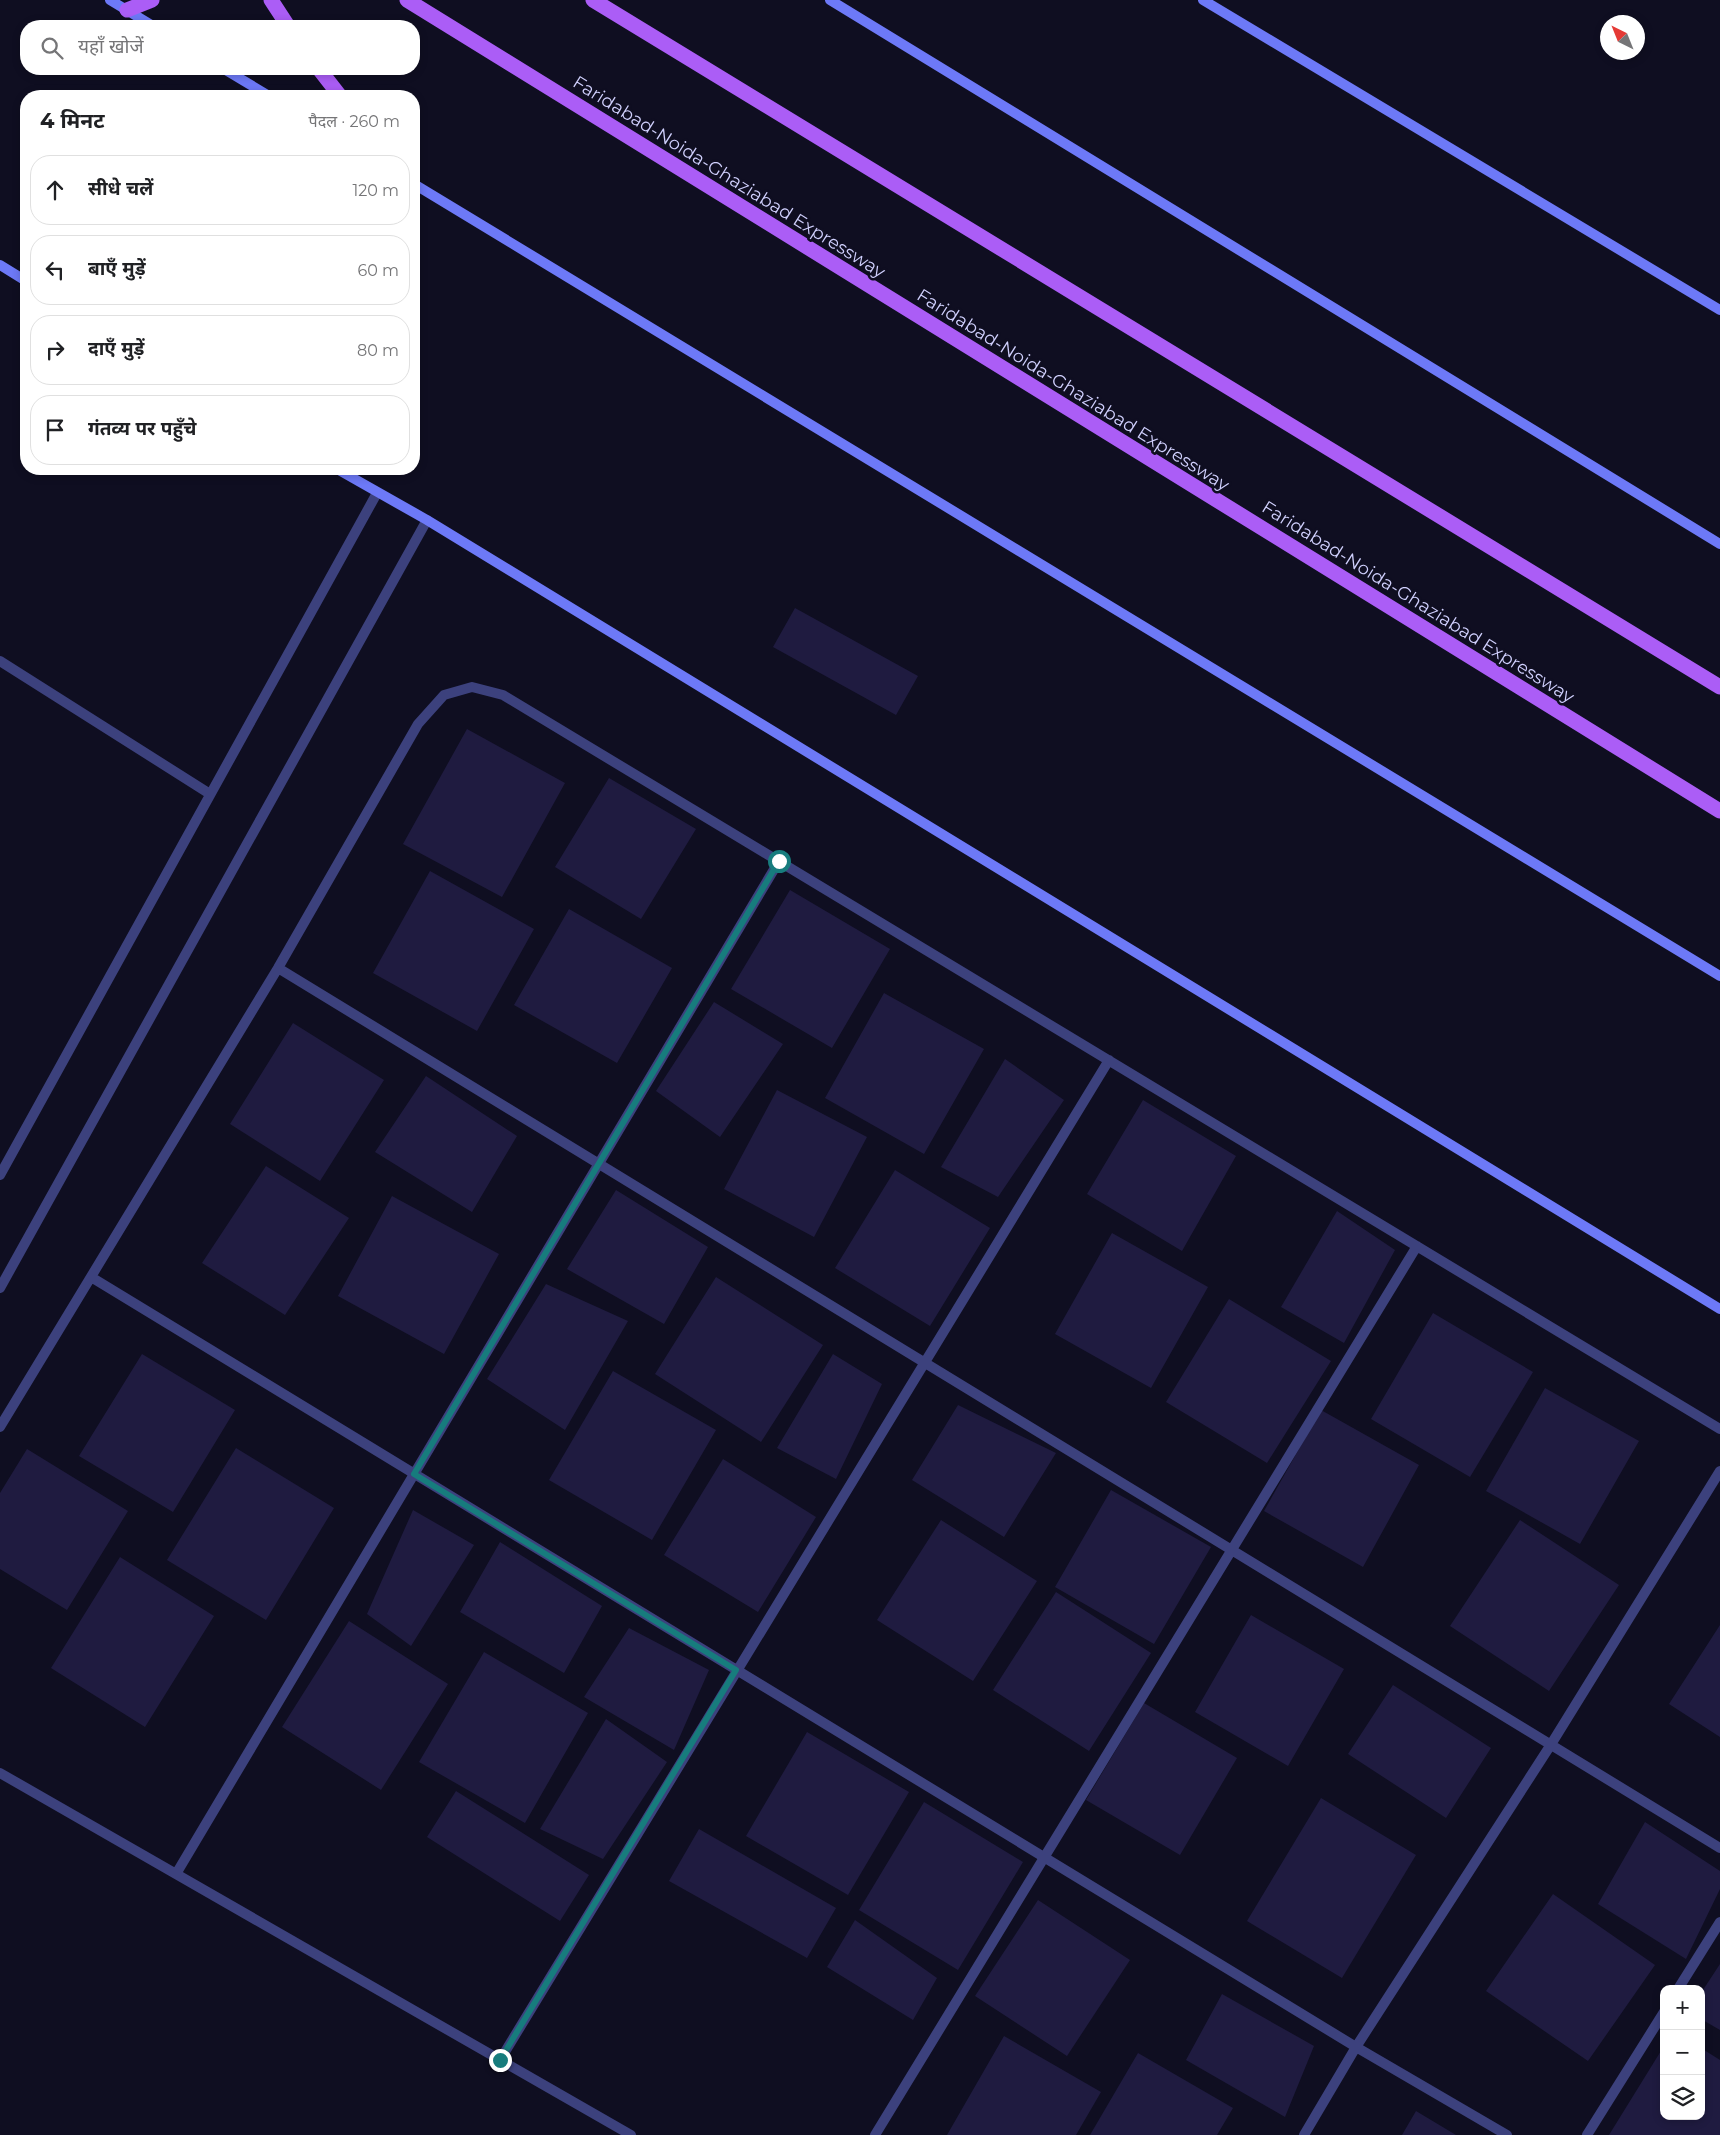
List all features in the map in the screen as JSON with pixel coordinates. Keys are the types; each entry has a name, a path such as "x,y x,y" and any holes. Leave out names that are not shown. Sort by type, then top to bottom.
{"main road":[{"path":"127,10 152,0"},
{"path":"271,0 284,20"},
{"name":"Faridabad-Noida-Ghaziabad Expressway","path":"407,0 1720,811"},
{"path":"593,0 1720,687"},
{"path":"324,75 335,90"}],"street":[{"path":"110,0 143,20"},
{"path":"830,0 1720,544"},
{"path":"1203,0 1720,310"},
{"path":"234,75 259,90"},
{"path":"420,188 1720,976"},
{"path":"0,265 20,277"},
{"path":"347,475 427,520 1720,1309"},
{"path":"0,1175 377,493"},
{"path":"0,1288 427,520"},
{"path":"0,661 210,794"},
{"path":"0,1427 278,968 418,724 444,695 472,687 503,695 1720,1429"},
{"path":"176,1874 779,861"},
{"path":"278,968 1720,1848"},
{"path":"500,2060 1109,1060"},
{"path":"875,2135 1416,1246"},
{"path":"91,1277 1044,1858 1356,2047 1507,2135"},
{"path":"1304,2135 1356,2047 1550,1746 1720,1470"},
{"path":"0,1773 626,2134"},
{"path":"1681,1985 1720,1922"},
{"path":"1587,2135 1660,2018"}],"building":[{"path":"795,608 918,676 896,715 773,647"},
{"path":"467,729 565,783 502,897 403,844"},
{"path":"609,778 696,829 641,919 555,867"},
{"path":"430,871 534,929 477,1031 373,973"},
{"path":"790,890 890,949 832,1048 731,989"},
{"path":"569,909 672,968 617,1063 514,1005"},
{"path":"884,993 984,1049 924,1154 825,1098"},
{"path":"714,1002 783,1044 720,1137 656,1091"},
{"path":"293,1023 384,1080 320,1181 230,1124"},
{"path":"1005,1059 1064,1100 998,1197 941,1167"},
{"path":"426,1076 517,1136 472,1212 375,1152"},
{"path":"777,1090 867,1137 814,1237 724,1189"},
{"path":"1143,1100 1236,1156 1182,1251 1087,1194"},
{"path":"266,1166 349,1218 285,1315 202,1263"},
{"path":"895,1170 990,1228 930,1326 835,1268"},
{"path":"616,1190 708,1247 664,1324 567,1269"},
{"path":"392,1196 499,1254 444,1354 338,1296"},
{"path":"1337,1211 1395,1250 1344,1343 1281,1307"},
{"path":"1112,1233 1208,1287 1151,1388 1055,1334"},
{"path":"716,1277 823,1345 761,1442 655,1374"},
{"path":"546,1284 628,1321 565,1430 487,1379"},
{"path":"1229,1299 1331,1361 1267,1463 1166,1402"},
{"path":"1433,1313 1533,1372 1470,1477 1371,1419"},
{"path":"142,1354 235,1410 173,1512 79,1456"},
{"path":"833,1354 882,1384 836,1479 777,1448"},
{"path":"613,1371 716,1430 652,1540 549,1480"},
{"path":"1545,1388 1639,1441 1580,1544 1486,1491"},
{"path":"958,1405 1056,1453 1004,1537 912,1480"},
{"path":"1321,1410 1419,1465 1363,1567 1264,1511"},
{"path":"236,1448 334,1508 266,1620 167,1560"},
{"path":"27,1449 128,1511 67,1610 0,1569 0,1493"},
{"path":"723,1459 816,1517 758,1612 664,1555"},
{"path":"1111,1490 1211,1547 1154,1644 1055,1587"},
{"path":"413,1510 474,1545 411,1646 367,1614"},
{"path":"941,1520 1037,1581 973,1681 877,1620"},
{"path":"1520,1520 1619,1585 1549,1691 1450,1626"},
{"path":"500,1542 602,1606 564,1673 460,1612"},
{"path":"120,1557 214,1616 145,1727 51,1668"},
{"path":"1056,1592 1151,1653 1089,1751 993,1690"},
{"path":"1251,1615 1344,1669 1288,1766 1195,1712"},
{"path":"349,1621 448,1684 381,1790 282,1727"},
{"path":"1720,1625 1720,1737 1669,1704"},
{"path":"629,1628 709,1670 674,1750 584,1697"},
{"path":"484,1652 588,1713 525,1823 419,1762"},
{"path":"1393,1685 1491,1748 1446,1818 1348,1754"},
{"path":"1144,1703 1237,1758 1180,1855 1086,1800"},
{"path":"606,1719 667,1762 603,1859 540,1829"},
{"path":"807,1732 909,1792 848,1895 746,1836"},
{"path":"456,1791 589,1875 560,1921 427,1837"},
{"path":"1321,1798 1416,1855 1342,1978 1247,1921"},
{"path":"924,1802 1023,1862 958,1970 859,1910"},
{"path":"1645,1822 1720,1871 1720,1889 1686,1959 1598,1904"},
{"path":"699,1829 836,1908 807,1958 669,1881"},
{"path":"1553,1894 1655,1965 1588,2061 1486,1991"},
{"path":"1038,1900 1130,1960 1067,2056 975,1996"},
{"path":"855,1920 937,1978 913,2020 827,1967"},
{"path":"1720,1964 1720,2030 1705,2021 1705,1987"},
{"path":"1222,1994 1314,2046 1285,2117 1186,2060"},
{"path":"1004,2036 1101,2092 1076,2135 947,2135"},
{"path":"1705,2051 1720,2060 1720,2135 1609,2135 1660,2052 1660,2120 1705,2120"},
{"path":"1138,2053 1233,2108 1217,2135 1090,2135"},
{"path":"1416,2111 1456,2135 1402,2135"}],"route":[{"path":"500,2060 736,1670 414,1474 779,861"}]}
